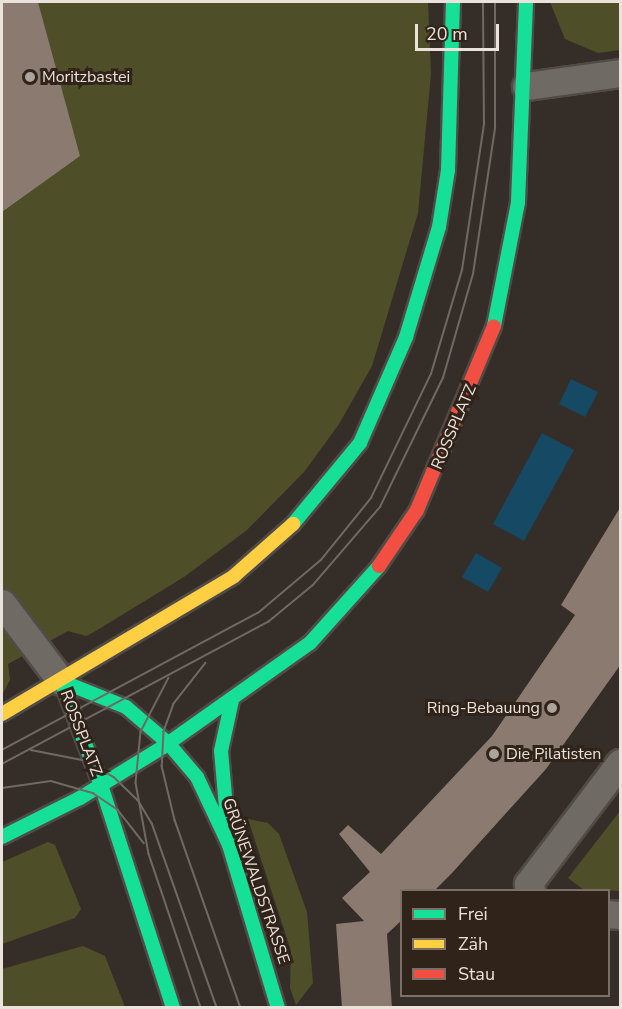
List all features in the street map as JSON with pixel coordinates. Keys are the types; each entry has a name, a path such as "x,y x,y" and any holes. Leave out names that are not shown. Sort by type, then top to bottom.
{"main road":[{"name":"ROSSPLATZ","path":"2,714 180,612 265,552 327,486 360,443 406,337 440,227 448,170 453,2"},
{"name":"ROSSPLATZ","path":"2,837 101,786 232,700 310,643 367,584 417,510 496,321 518,202 526,86 526,2"},
{"name":"ROSSPLATZ","path":"61,681 112,700 168,743"},
{"name":"ROSSPLATZ","path":"61,681 101,786"},
{"path":"229,845 221,751 232,700"},
{"name":"GRÜNEWALDSTRASSE","path":"168,743 209,796 258,928 278,1008"},
{"path":"101,786 173,1008"}],"street":[{"path":"526,86 621,73"},
{"path":"2,603 61,681"},
{"path":"530,887 621,763"}],"green space":[{"path":"38,2 428,2 431,74 418,213 372,366 339,424 304,472 247,530 184,577 94,632 86,636 68,631 8,664 10,680 2,695 2,212 76,158 78,152"},
{"path":"550,2 620,2 620,50 598,53 565,39"},
{"path":"620,811 620,891 583,889 568,878"},
{"path":"248,819 268,823 279,834 307,912 313,983 296,1005 290,988 291,951"},
{"path":"48,842 55,845 81,909 75,918 2,944 2,862"},
{"path":"83,946 105,956 125,1007 2,1007 2,969"}],"water":[{"path":"571,379 598,392 585,417 559,404"},
{"path":"542,433 574,450 524,541 493,524"},
{"path":"476,553 502,568 488,592 462,577"}],"building":[{"name":"Moritzbastei","path":"2,2 38,2 80,156 2,212"},
{"name":"Ring-Bebauung","path":"621,506 621,664 546,769 452,873 436,889 400,889 400,922 387,934 392,1008 342,1008 336,924 364,921 342,898 370,872 339,834 348,825 381,854 492,736 575,615 561,605"}],"tram line":[{"path":"2,750 258,613 321,560 371,498 431,374 462,270 484,124 483,2"},
{"path":"2,764 268,622 313,585 380,507 443,378 473,274 495,128 495,2"},
{"path":"206,663 174,704 164,732 162,766 175,820 241,1008"},
{"path":"169,678 141,732 136,783 149,854 201,1008"},
{"path":"31,750 87,761 114,777 138,800 152,823 217,1008"},
{"path":"2,788 51,781 93,793 118,810 144,843"}],"traffic: fast":[{"path":"293,524 360,443 406,337 439,227 448,170 453,2"},
{"path":"494,326 518,202 526,2"},
{"path":"2,837 80,798 163,747 310,643 379,566"},
{"path":"61,681 126,707 168,743 197,777 229,845 278,1008"},
{"path":"61,681 101,785 173,1008"},
{"path":"227,819 221,751 232,700"}],"traffic: slow":[{"path":"2,714 234,576 293,524"}],"traffic: jam":[{"path":"379,566 417,510 494,326"}],"place":[{"name":"Moritzbastei","path":"30,77"},
{"name":"Ring-Bebauung","path":"552,708"},
{"name":"Die Pilatisten","path":"494,754"}]}
